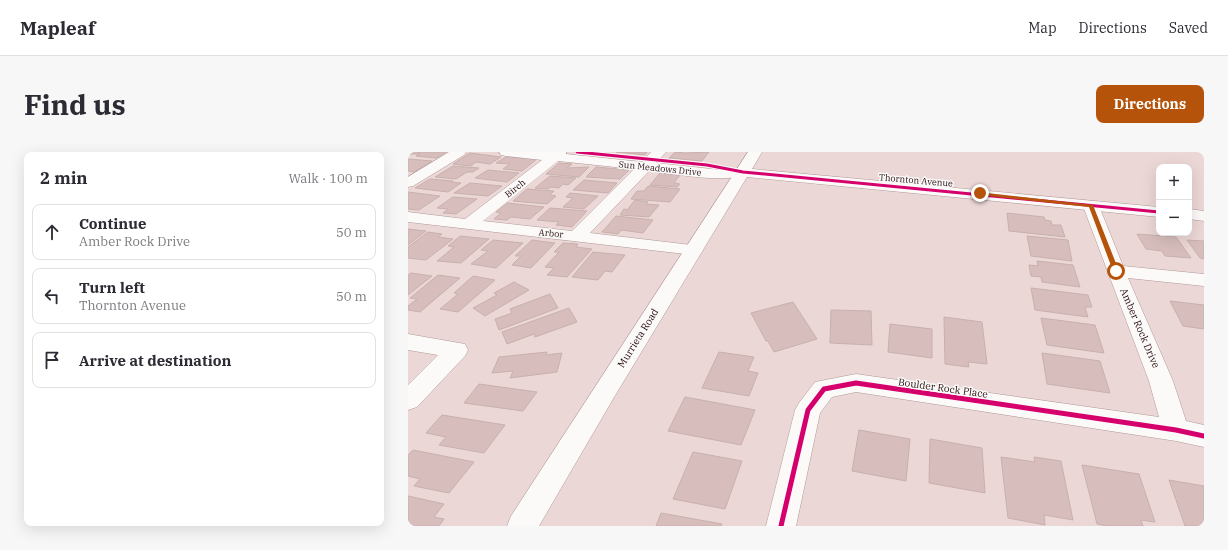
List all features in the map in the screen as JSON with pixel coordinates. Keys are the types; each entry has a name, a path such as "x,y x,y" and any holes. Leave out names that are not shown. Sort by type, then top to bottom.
{"street":[{"path":"408,184 459,152"},
{"name":"Sun Meadows Drive","path":"506,152 652,159"},
{"name":"Sun Meadows Drive","path":"577,152 652,159 721,174 743,172"},
{"name":"Murrieta Road","path":"522,526 755,152"},
{"name":"Birch","path":"468,224 558,154"},
{"name":"Arbor","path":"408,217 577,236 652,159"},
{"name":"Thornton Avenue","path":"743,172 980,193 1156,212"},
{"name":"Amber Rock Drive","path":"1091,206 1161,381 1176,430"},
{"path":"1192,214 1204,216"},
{"path":"577,236 694,250"},
{"path":"1116,271 1204,280"},
{"path":"408,342 457,350 408,400"},
{"name":"Boulder Rock Place","path":"781,526 808,410 824,389 856,383 1176,430 1204,436"}],"building":[{"path":"413,152 446,152 436,158 416,156 420,154 410,154"},
{"path":"616,152 647,152 645,155"},
{"path":"675,152 709,152 702,161 669,158"},
{"path":"470,153 501,157 490,164 476,162 471,166 453,164"},
{"path":"506,157 537,159 522,171 503,169 510,164 496,163"},
{"path":"408,159 432,161 414,172 408,171"},
{"path":"559,163 572,164 567,168 589,167 579,177 546,174"},
{"path":"453,166 479,168 473,172 467,172 456,179 435,177"},
{"path":"596,167 629,170 620,179 586,177"},
{"path":"488,170 519,173 507,182 475,178"},
{"path":"660,173 680,175 674,183 680,184 677,187 650,185"},
{"path":"550,176 576,178 568,185 563,184 559,188 535,188"},
{"path":"430,179 461,183 448,192 415,188"},
{"path":"584,180 617,183 608,193 573,190"},
{"path":"470,183 502,186 488,196 454,193"},
{"path":"648,186 680,189 670,202 631,199 637,191 644,191"},
{"path":"527,189 554,191 550,195 556,196 547,204 513,201"},
{"path":"408,192 440,196 419,210 408,209"},
{"path":"570,193 598,196 584,209 563,207 573,198 566,197"},
{"path":"453,197 477,199 456,214 443,213 448,209 437,208"},
{"path":"635,200 648,202 646,204 659,205 649,217 620,215 624,209 627,210"},
{"path":"507,203 544,207 530,219 511,217 507,220 494,219 501,213 496,212"},
{"path":"550,208 587,211 572,227 556,225 559,222 537,220"},
{"path":"1007,213 1044,217 1045,220 1051,221 1052,225 1061,225 1065,237 1009,231"},
{"path":"616,216 653,220 643,233 621,230 618,234 602,232"},
{"path":"408,229 426,231 408,245"},
{"path":"428,232 442,234 438,237 453,239 426,260 408,258 408,247"},
{"path":"1137,234 1176,237 1191,258 1165,256 1162,251 1146,249"},
{"path":"460,236 489,239 461,263 437,261 454,247 448,246"},
{"path":"1027,236 1068,240 1072,261 1031,256"},
{"path":"493,240 523,243 496,268 471,264 488,251 481,250"},
{"path":"532,240 555,243 531,268 512,265 521,256 515,256"},
{"path":"1187,240 1204,241 1204,259 1200,258"},
{"path":"563,243 578,244 576,247 592,249 567,277 547,275 554,268 545,267 559,252 554,252"},
{"path":"593,252 625,255 612,272 605,271 598,280 572,277"},
{"path":"1037,261 1073,265 1080,287 1042,282 1041,277 1031,276 1029,265 1038,266"},
{"path":"411,273 432,276 408,295 408,275"},
{"path":"438,275 460,278 420,312 408,310 408,306 417,299 410,298"},
{"path":"473,276 495,280 458,312 440,309 458,294 454,293"},
{"path":"514,282 529,290 485,316 473,308 497,295 494,293"},
{"path":"1031,288 1088,295 1092,307 1085,307 1088,317 1035,310"},
{"path":"550,294 558,308 499,330 495,319 512,313 510,309"},
{"path":"1170,301 1204,305 1204,329 1183,326"},
{"path":"793,302 817,339 774,352 768,341 766,341 751,313"},
{"path":"569,308 577,322 535,337 534,334 507,344 502,332"},
{"path":"831,310 871,311 872,345 830,343"},
{"path":"944,317 982,322 987,364 968,362 969,367 945,364"},
{"path":"1041,318 1095,325 1104,353 1047,345"},
{"path":"890,324 932,329 932,358 888,352"},
{"path":"547,352 546,355 562,353 557,372 510,378 513,371 492,373 499,357"},
{"path":"719,352 754,357 748,371 758,373 749,396 702,388"},
{"path":"1042,353 1100,361 1110,393 1047,384"},
{"path":"479,384 537,392 523,411 464,403"},
{"path":"685,397 755,410 741,445 668,431"},
{"path":"442,415 505,425 484,453 439,445 446,437 426,433"},
{"path":"859,430 910,439 906,481 852,471"},
{"path":"930,439 982,448 985,493 929,483"},
{"path":"413,450 474,462 449,493 414,486 420,479 408,476 408,455"},
{"path":"693,452 742,461 725,509 673,499"},
{"path":"1001,457 1035,462 1034,457 1061,461 1073,520 1044,515 1045,525 1008,518"},
{"path":"1082,465 1139,474 1155,522 1141,520 1143,526 1108,526 1097,524"},
{"path":"1169,480 1204,486 1204,526 1185,526"},
{"path":"408,496 444,504 434,517 444,519 439,526 408,526"},
{"path":"661,513 722,524 721,526 656,526"}],"cycle path":[{"path":"577,152 707,165 743,172 1156,212"},
{"path":"781,526 808,410 824,389 856,383 1176,430 1204,436"}],"route":[{"path":"980,193 1091,206 1116,271"}]}
